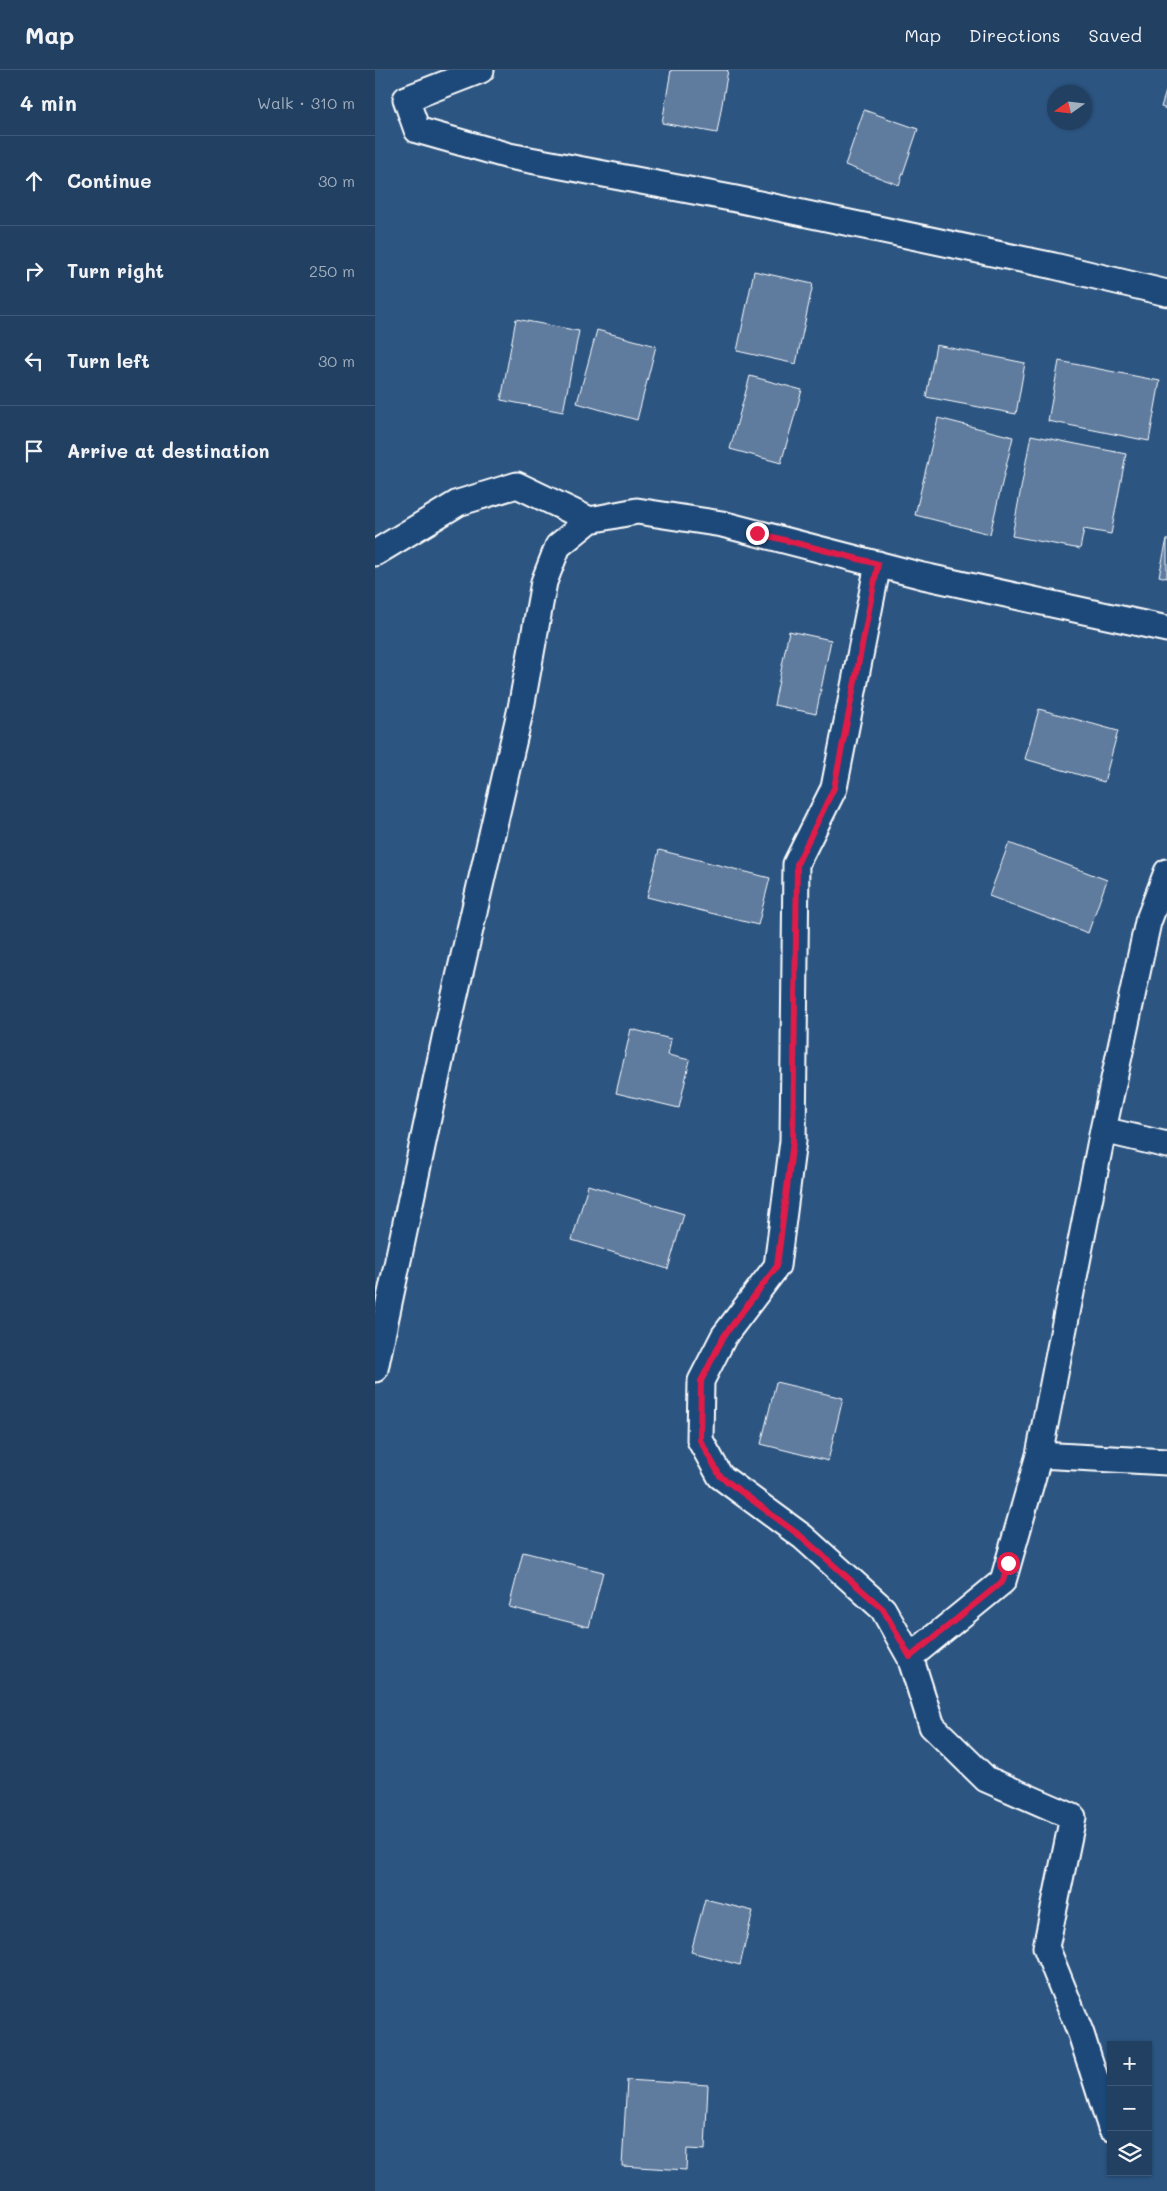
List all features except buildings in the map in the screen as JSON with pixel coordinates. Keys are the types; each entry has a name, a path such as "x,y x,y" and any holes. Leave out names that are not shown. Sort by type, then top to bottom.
{"street":[{"path":"481,70 407,99 417,130 509,156 746,201 1054,266 1167,293"},
{"path":"375,553 458,503 517,485 590,520"},
{"path":"375,1369 445,1038 521,708 544,582 558,546 590,520 637,511 722,524 878,564 1167,629"},
{"path":"878,564 834,788 797,864 793,1141 777,1266 724,1336 701,1381 700,1440 720,1476 803,1538 883,1609 910,1657 932,1726 986,1779 1073,1817 1046,1947 1081,2034 1107,2115"},
{"path":"910,1657 1003,1581 1039,1455 1103,1130 1149,922 1167,872"},
{"path":"1103,1130 1167,1145"},
{"path":"1039,1455 1167,1462"}],"route":[{"path":"757,533 878,564 834,788 797,864 793,1141 777,1266 724,1336 701,1381 700,1440 720,1476 803,1538 883,1609 910,1657 1003,1581 1008,1563"}]}
